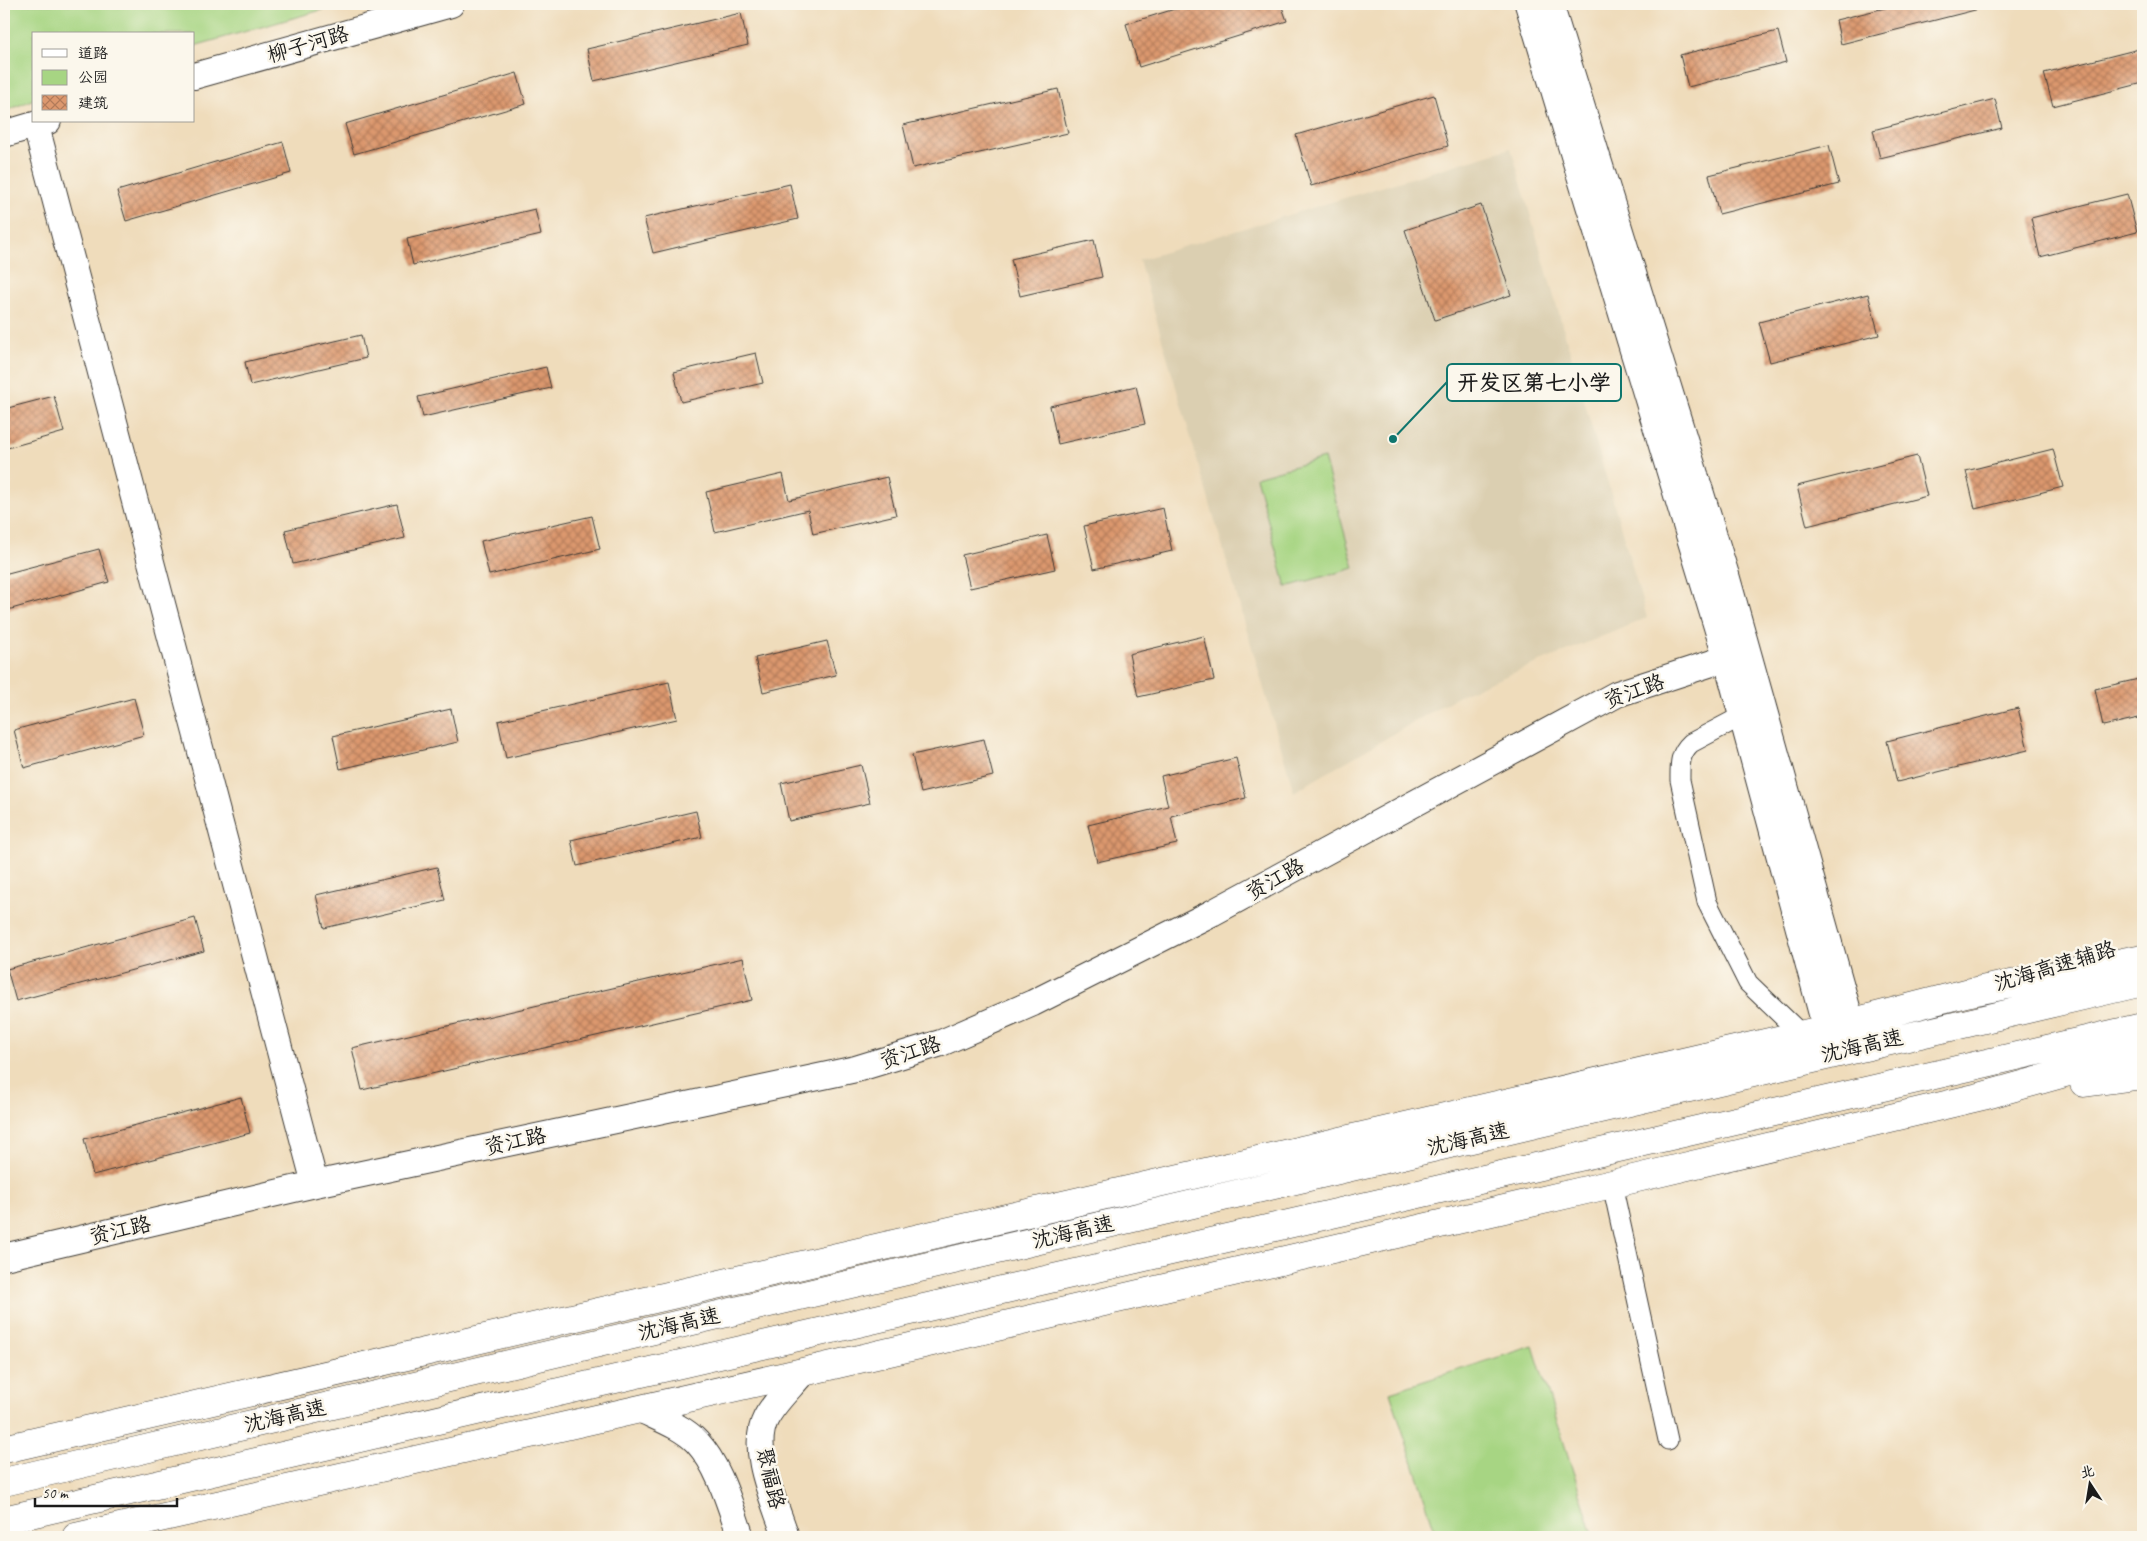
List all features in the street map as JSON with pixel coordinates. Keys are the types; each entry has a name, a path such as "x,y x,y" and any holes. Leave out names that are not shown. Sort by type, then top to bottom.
{"highway":[{"name":"沈海高速辅路","path":"1966,993 2101,950 2143,940"},
{"path":"4,1449 1826,1028 1966,993 2143,958"},
{"name":"沈海高速","path":"4,1482 2143,982"},
{"name":"沈海高速","path":"4,1520 2143,1027"},
{"path":"76,1537 803,1372 1612,1184 1983,1096 2143,1052"},
{"path":"1983,1096 2143,1075"}],"street":[{"name":"柳子河路","path":"195,76 451,4"},
{"path":"1528,4 1737,656 1826,1028"},
{"path":"1550,4 1723,566 1737,656 1742,716 1826,1028"},
{"path":"4,134 42,123 316,1184"},
{"name":"资江路","path":"4,1257 316,1184 856,1069 941,1043 1033,1003 1212,913 1617,694 1737,656"},
{"path":"1742,716 1691,743 1684,749 1680,760 1680,780 1707,902 1748,983 1826,1028"},
{"path":"1612,1184 1668,1440"},
{"name":"聚福路","path":"786,1537 763,1467 760,1443 766,1418 803,1372"},
{"path":"640,1409 674,1426 696,1441 712,1462 740,1537"}],"shaded area":[{"path":"1511,148 1647,618 1462,694 1294,792 1139,260"}],"green space":[{"path":"4,4 343,4 195,46 195,32 32,32 32,100 4,112"},
{"path":"1324,458 1354,568 1286,587 1256,477"},
{"path":"1533,1346 1594,1537 1437,1537 1390,1392"}],"building":[{"path":"1191,4 1281,4 1287,21 1139,67 1126,24"},
{"path":"1901,4 1978,4 1979,9 1841,44 1836,20"},
{"path":"741,13 748,45 594,81 587,49"},
{"path":"1778,31 1786,62 1688,87 1680,55"},
{"path":"2143,48 2143,83 2053,106 2044,73"},
{"path":"517,73 526,104 354,154 345,124"},
{"path":"1058,89 1068,133 913,168 903,125"},
{"path":"1434,95 1448,146 1311,186 1296,135"},
{"path":"1995,99 2002,128 1880,158 1873,130"},
{"path":"283,142 291,173 126,221 117,191"},
{"path":"1829,145 1839,184 1719,214 1709,175"},
{"path":"790,184 798,219 653,253 644,218"},
{"path":"2127,194 2137,232 2040,257 2031,218"},
{"path":"1481,205 1511,295 1435,320 1405,230"},
{"path":"535,209 541,235 413,265 407,239"},
{"path":"1094,240 1102,277 1020,296 1011,259"},
{"path":"1868,294 1879,335 1770,362 1759,322"},
{"path":"361,335 366,358 250,385 245,362"},
{"path":"756,353 763,383 681,402 674,372"},
{"path":"546,367 551,388 423,417 418,397"},
{"path":"1136,386 1145,424 1058,444 1050,406"},
{"path":"54,396 64,432 4,449 4,409"},
{"path":"2053,449 2063,487 1975,509 1966,471"},
{"path":"1917,456 1927,496 1807,526 1797,486"},
{"path":"783,474 789,500 887,477 896,515 813,534 808,510 715,532 706,492"},
{"path":"397,504 405,538 293,564 285,530"},
{"path":"1163,508 1172,551 1094,569 1084,526"},
{"path":"592,516 600,549 489,575 481,541"},
{"path":"1047,535 1055,569 970,588 962,555"},
{"path":"99,549 109,582 4,611 4,574"},
{"path":"1204,636 1214,680 1138,697 1129,654"},
{"path":"827,641 836,675 763,692 755,658"},
{"path":"2143,678 2143,717 2103,726 2095,689"},
{"path":"669,682 677,719 506,758 498,721"},
{"path":"134,698 144,735 24,768 14,730"},
{"path":"2018,708 2028,750 1897,782 1887,741"},
{"path":"451,709 458,742 340,769 333,736"},
{"path":"984,739 993,776 921,793 912,755"},
{"path":"1236,758 1246,798 1171,816 1177,844 1097,862 1088,825 1168,806 1161,776"},
{"path":"861,765 870,803 789,821 781,783"},
{"path":"696,811 702,837 577,866 571,840"},
{"path":"437,867 445,900 324,928 316,895"},
{"path":"195,918 204,951 16,1001 7,969"},
{"path":"743,958 752,1000 362,1090 352,1048"},
{"path":"241,1097 250,1133 93,1175 84,1139"}],"place":[{"name":"开发区第七小学","path":"1393,439"}]}
